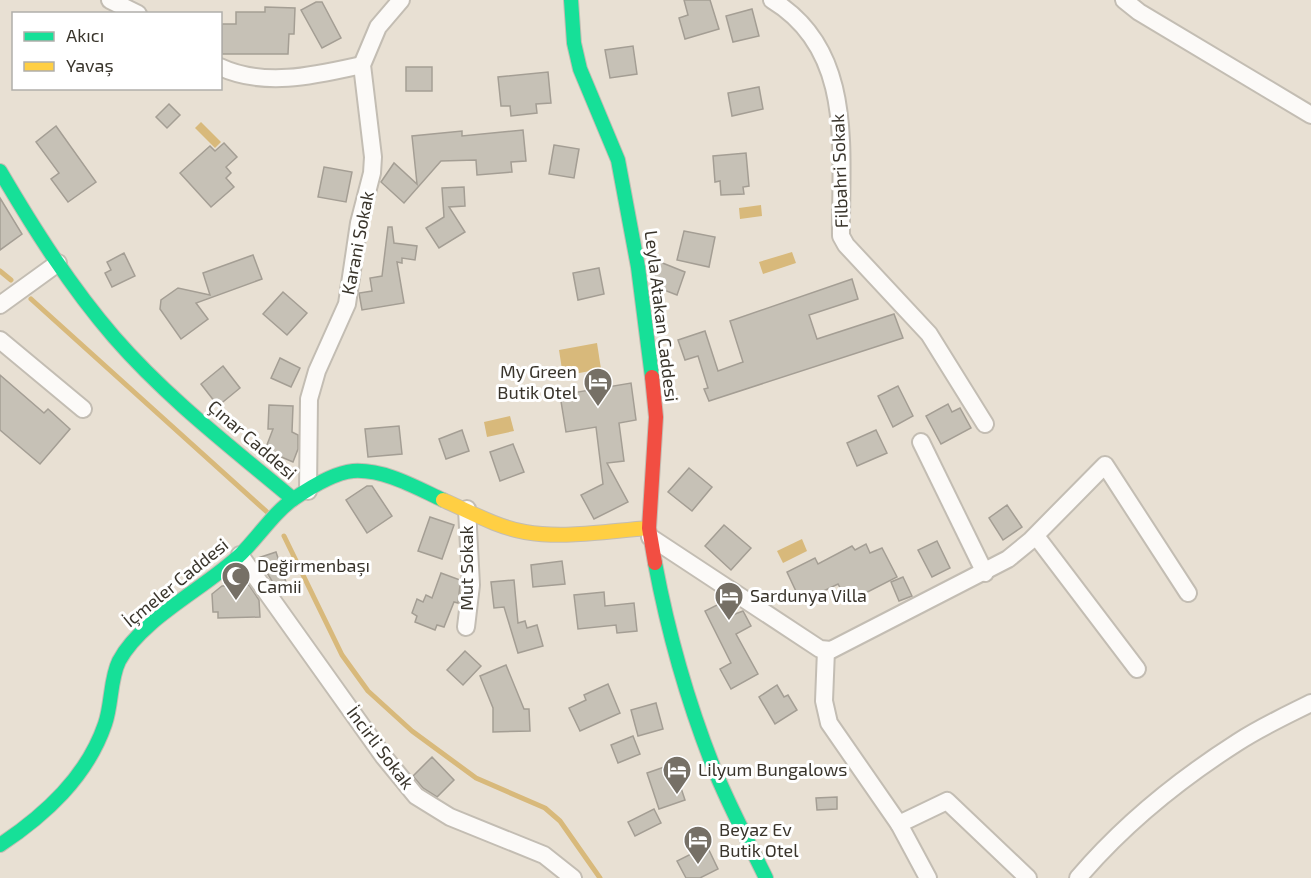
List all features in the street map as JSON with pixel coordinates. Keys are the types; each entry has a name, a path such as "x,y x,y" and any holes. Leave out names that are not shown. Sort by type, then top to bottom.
{"street":[{"path":"110,0 134,12"},
{"name":"Karani Sokak","path":"301,495 309,399 317,371 346,304 359,223 372,173 362,65 378,27 401,0"},
{"name":"Leyla Atakan Caddesi","path":"571,0 574,43 580,69 618,160 626,194 649,344 656,417 650,532 665,616 696,719 718,777 766,878"},
{"name":"Filbahri Sokak","path":"772,0 800,20 814,40 834,84 842,128 841,236 846,245 929,334 985,424"},
{"path":"1124,0 1139,12 1311,115"},
{"path":"222,67 265,77 290,78 362,65"},
{"name":"Çınar Caddesi","path":"0,171 58,263 114,338 185,406 301,495 330,478 352,471 370,471 398,478 512,529 543,535 650,532"},
{"path":"0,305 58,263"},
{"path":"0,340 83,409"},
{"path":"921,442 985,573"},
{"path":"650,532 825,650 831,650 1008,560 1036,536 1105,465 1188,593"},
{"name":"İçmeler Caddesi","path":"0,845 33,823 54,804 93,754 106,722 118,663 135,639 240,555 301,495"},
{"name":"Mut Sokak","path":"466,627 471,585 467,509"},
{"path":"1036,536 1137,669"},
{"name":"İncirli Sokak","path":"240,555 389,763 416,796 450,817 544,855 573,878"},
{"path":"825,650 824,701 829,723 898,824 928,878"},
{"path":"1078,878 1110,842 1150,806 1238,741 1311,703"},
{"path":"898,824 947,801 1028,878"}],"shaded area":[{"path":"201,122 221,142 215,148 195,128"},
{"path":"761,205 762,216 740,219 739,208"},
{"path":"792,252 796,263 763,274 759,262"},
{"path":"597,343 601,369 563,376 559,350"},
{"path":"510,416 514,431 487,437 484,422"},
{"path":"802,539 807,551 783,563 777,551"}],"building":[{"path":"684,0 710,0 719,29 685,39 679,18 688,15"},
{"path":"316,2 322,2 341,38 322,48 301,10"},
{"path":"265,7 295,8 294,34 289,34 288,54 222,54 222,24 236,24 236,12 265,12"},
{"path":"752,9 759,36 733,42 726,16"},
{"path":"633,46 637,74 610,78 605,50"},
{"path":"406,67 432,67 432,91 406,91"},
{"path":"548,72 551,103 536,104 537,113 511,116 510,106 501,106 498,77"},
{"path":"759,87 763,109 732,116 728,93"},
{"path":"169,104 180,115 167,128 156,117"},
{"path":"56,126 96,182 68,202 51,179 59,173 36,142"},
{"path":"523,130 526,161 511,162 512,172 477,175 476,160 441,161 404,203 381,182 394,163 417,184 412,136 462,131 462,136"},
{"path":"224,143 237,157 226,167 231,173 226,178 234,187 211,207 180,173 210,146 215,151"},
{"path":"554,145 579,149 574,178 549,174"},
{"path":"746,153 749,186 743,187 744,194 721,195 720,181 715,182 713,156"},
{"path":"324,167 352,172 346,202 318,197"},
{"path":"464,187 465,206 449,207 465,232 439,248 426,228 444,217 442,188"},
{"path":"0,198 22,234 0,250"},
{"path":"388,227 392,227 394,243 417,246 415,260 402,258 402,263 397,262 404,303 362,310 359,293 372,291 370,278 382,276"},
{"path":"684,231 715,237 709,267 677,260"},
{"path":"124,253 135,276 112,287 105,273 111,270 107,262"},
{"path":"253,255 262,279 196,303 208,319 181,339 160,309 161,300 178,288 210,295 203,273"},
{"path":"655,260 685,272 677,295 656,287"},
{"path":"599,268 604,294 578,300 573,273"},
{"path":"852,279 858,299 809,315 817,339 894,314 903,338 709,401 704,389 708,388 698,356 685,360 678,340 705,331 718,371 743,362 730,321"},
{"path":"283,292 307,313 287,335 263,314"},
{"path":"280,358 300,368 291,387 271,378"},
{"path":"223,366 240,388 218,406 201,384"},
{"path":"0,375 44,413 48,409 70,429 40,464 0,430"},
{"path":"631,383 636,420 619,423 624,461 607,463 628,502 594,519 581,495 603,484 596,427 566,432 560,395"},
{"path":"898,386 913,416 893,427 878,396"},
{"path":"948,404 952,412 960,408 971,428 941,444 926,416"},
{"path":"269,405 293,406 292,432 298,435 298,449 293,462 265,450 273,429 268,429"},
{"path":"399,426 402,454 368,457 365,429"},
{"path":"462,430 469,451 446,459 439,439"},
{"path":"876,430 887,453 857,466 847,443"},
{"path":"513,444 524,472 500,481 490,452"},
{"path":"689,468 712,487 692,511 668,492"},
{"path":"367,486 372,486 392,516 367,533 346,500"},
{"path":"1007,505 1022,527 1003,540 989,518"},
{"path":"430,517 454,525 442,559 418,551"},
{"path":"724,525 751,548 731,570 705,546"},
{"path":"937,541 950,568 932,577 918,550"},
{"path":"866,544 870,553 882,548 897,577 848,602 838,584 801,602 787,572 815,558 818,564 852,546 855,550"},
{"path":"276,552 286,582 275,586 258,558"},
{"path":"562,561 565,584 533,587 531,565"},
{"path":"441,573 460,580 460,585 458,603 454,602 444,627 437,625 435,630 415,622 417,616 412,613 417,599 423,602 426,595 432,598"},
{"path":"903,577 912,596 899,601 891,582"},
{"path":"514,580 518,623 525,621 527,628 537,625 543,646 518,653 504,607 494,608 491,582"},
{"name":"Değirmenbaşı Camii","path":"249,585 259,600 260,617 218,618 218,612 213,612 212,594 222,586"},
{"path":"604,592 605,606 634,603 637,631 617,633 616,625 578,629 574,595"},
{"path":"723,602 730,616 743,611 751,626 736,634 758,674 731,689 720,669 731,663 705,611"},
{"path":"465,651 481,666 463,685 447,670"},
{"path":"506,665 524,709 529,709 530,731 493,732 493,708 480,676"},
{"path":"608,684 620,713 580,731 569,708 586,700 584,695"},
{"path":"777,685 784,697 788,695 797,710 775,724 759,697"},
{"path":"656,703 663,729 638,736 631,710"},
{"path":"633,736 640,754 618,763 611,745"},
{"path":"432,757 454,780 437,797 423,788 413,776"},
{"path":"673,764 685,800 659,809 647,773"},
{"path":"837,797 837,809 817,810 816,798"},
{"path":"654,809 661,823 635,836 628,822"},
{"name":"Beyaz Ev Butik Otel","path":"707,846 718,869 700,878 686,878 677,861"}],"waterway":[{"path":"0,271 11,280"},
{"path":"31,299 267,512"},
{"path":"284,536 342,655 368,691 412,731 476,778 545,808 560,821 600,878"}],"traffic: fast":[{"path":"571,0 574,43 580,69 618,160 638,267 652,377"},
{"path":"0,171 53,257 114,337 178,401 293,499"},
{"path":"0,845 48,808 76,778 87,761 105,724 116,668 129,645 158,617 227,567 288,503 322,481 353,471 388,476 443,500"},
{"path":"655,563 679,666 695,716 725,794 766,878"}],"traffic: slow":[{"path":"443,500 493,523 525,532 571,535 649,528"}],"traffic: jam":[{"path":"652,377 656,417 649,528 655,563"}],"place":[{"name":"My Green Butik Otel","path":"598,408"},
{"name":"Değirmenbaşı Camii","path":"236,602"},
{"name":"Sardunya Villa","path":"729,622"},
{"name":"Lilyum Bungalows","path":"677,796"},
{"name":"Beyaz Ev Butik Otel","path":"698,866"}]}
